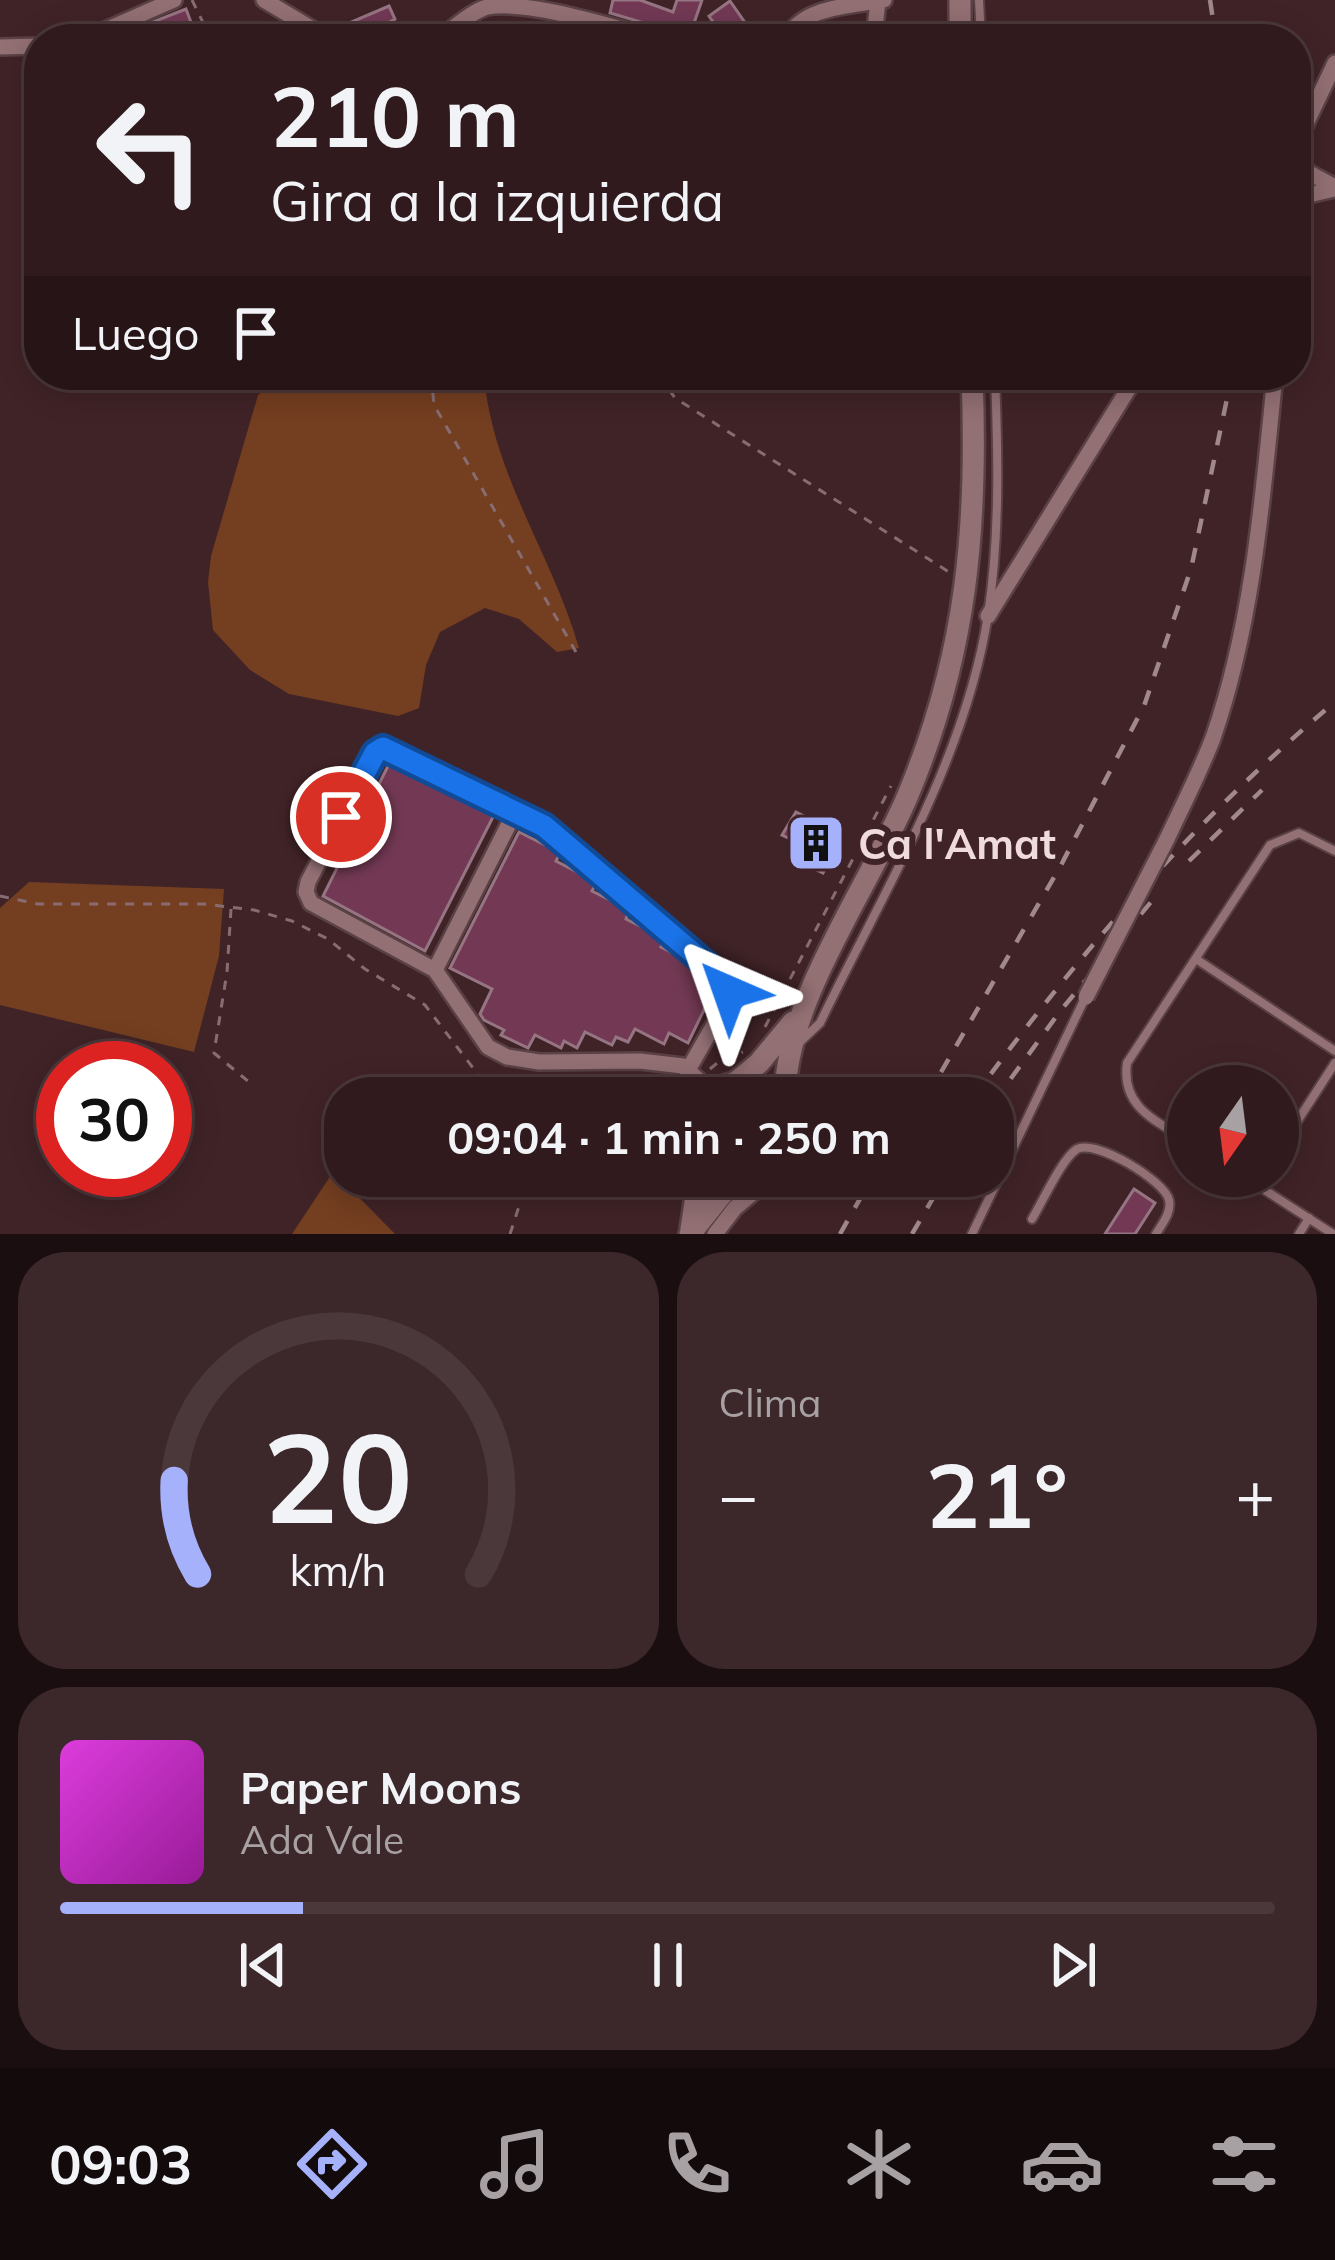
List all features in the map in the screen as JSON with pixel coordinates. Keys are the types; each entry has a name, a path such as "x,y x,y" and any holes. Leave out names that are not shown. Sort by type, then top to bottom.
{"main road":[{"path":"785,1077 804,1007 920,766 950,677 969,576 975,474 972,390"},
{"path":"742,1077 778,1044 804,1007"},
{"path":"690,1234 696,1197"},
{"path":"690,1234 720,1197"}],"street":[{"path":"123,24 174,0"},
{"path":"264,0 304,24"},
{"path":"798,24 810,15 880,0"},
{"path":"460,24 483,8 510,4 600,24"},
{"path":"1311,113 1335,63"},
{"path":"988,616 1128,390"},
{"path":"1086,997 1207,752 1229,683 1258,521 1273,390"},
{"path":"682,1077 640,1060 539,1062 507,1057 488,1047 435,970 310,903 308,882 375,753 383,748 544,826 727,982 727,1002 704,1077"},
{"path":"435,970 515,812"},
{"path":"715,1234 748,1197"}],"lane":[{"path":"790,1050 820,1023 926,811 954,735 988,616 998,456 996,390"},
{"path":"1167,1128 1136,1108 1125,1078 1127,1063 1270,845 1299,832 1335,850"},
{"path":"1196,959 1335,1051"},
{"path":"972,1234 1086,997"},
{"path":"1299,1119 1335,1063"},
{"path":"1032,1220 1072,1151 1085,1146 1106,1151 1161,1186 1169,1196 1170,1208 1156,1234"},
{"path":"1281,1197 1333,1234"},
{"path":"1298,1234 1309,1219"}],"path":[{"path":"432,390 434,405 576,652"},
{"path":"669,390 675,398 948,572 969,576"},
{"path":"756,1038 783,998 896,778"},
{"path":"0,896 38,904 231,906 285,917 417,999 443,1025 481,1077"},
{"path":"231,906 214,1053 249,1082"},
{"path":"708,1077 722,1059 735,1058 749,1048"},
{"path":"510,1234 522,1197"}],"shaded area":[{"path":"264,390 486,390 510,480 579,648 557,652 519,619 485,608 440,632 426,665 419,708 398,716 289,694 250,670 213,630 208,582 211,556 258,395"},
{"path":"29,882 224,889 219,956 194,1052 192,1041 149,1041 0,1005 0,908"},
{"path":"324,1187 324,1197 359,1197 395,1234 292,1234"}],"building":[{"path":"613,0 640,0 673,12 677,0 702,0 694,24 647,24 610,13"},
{"path":"730,1 746,24 715,24 709,16"},
{"path":"389,6 395,19 386,24 347,24"},
{"path":"186,9 192,24 150,24"},
{"path":"389,764 494,815 425,951 323,896"},
{"name":"Ca l'Amat","path":"796,812 812,820 807,829 836,844 823,873 798,861 802,852 793,849 797,842 782,835"},
{"path":"519,832 551,848 559,855 556,861 583,875 595,885 592,891 616,903 628,913 626,919 648,930 663,943 661,947 715,987 688,1043 669,1033 664,1044 635,1029 628,1042 616,1037 612,1045 585,1032 577,1048 564,1041 561,1048 535,1035 528,1048 484,1020 480,1014 492,989 450,968"},
{"path":"1134,1189 1155,1203 1135,1234 1105,1234"}],"railway":[{"path":"1210,0 1214,24"},
{"path":"938,1077 1060,867 1144,706 1191,569 1229,390"},
{"path":"989,1077 1142,889 1235,792 1335,702"},
{"path":"1189,861 1262,790"},
{"path":"1012,1077 1156,896"},
{"path":"840,1234 861,1197"},
{"path":"912,1234 934,1197"}],"place":[{"name":"Ca l'Amat","path":"816,843"}],"route":[{"path":"341,817 375,753 383,748 544,826 727,982 729,992"}]}
